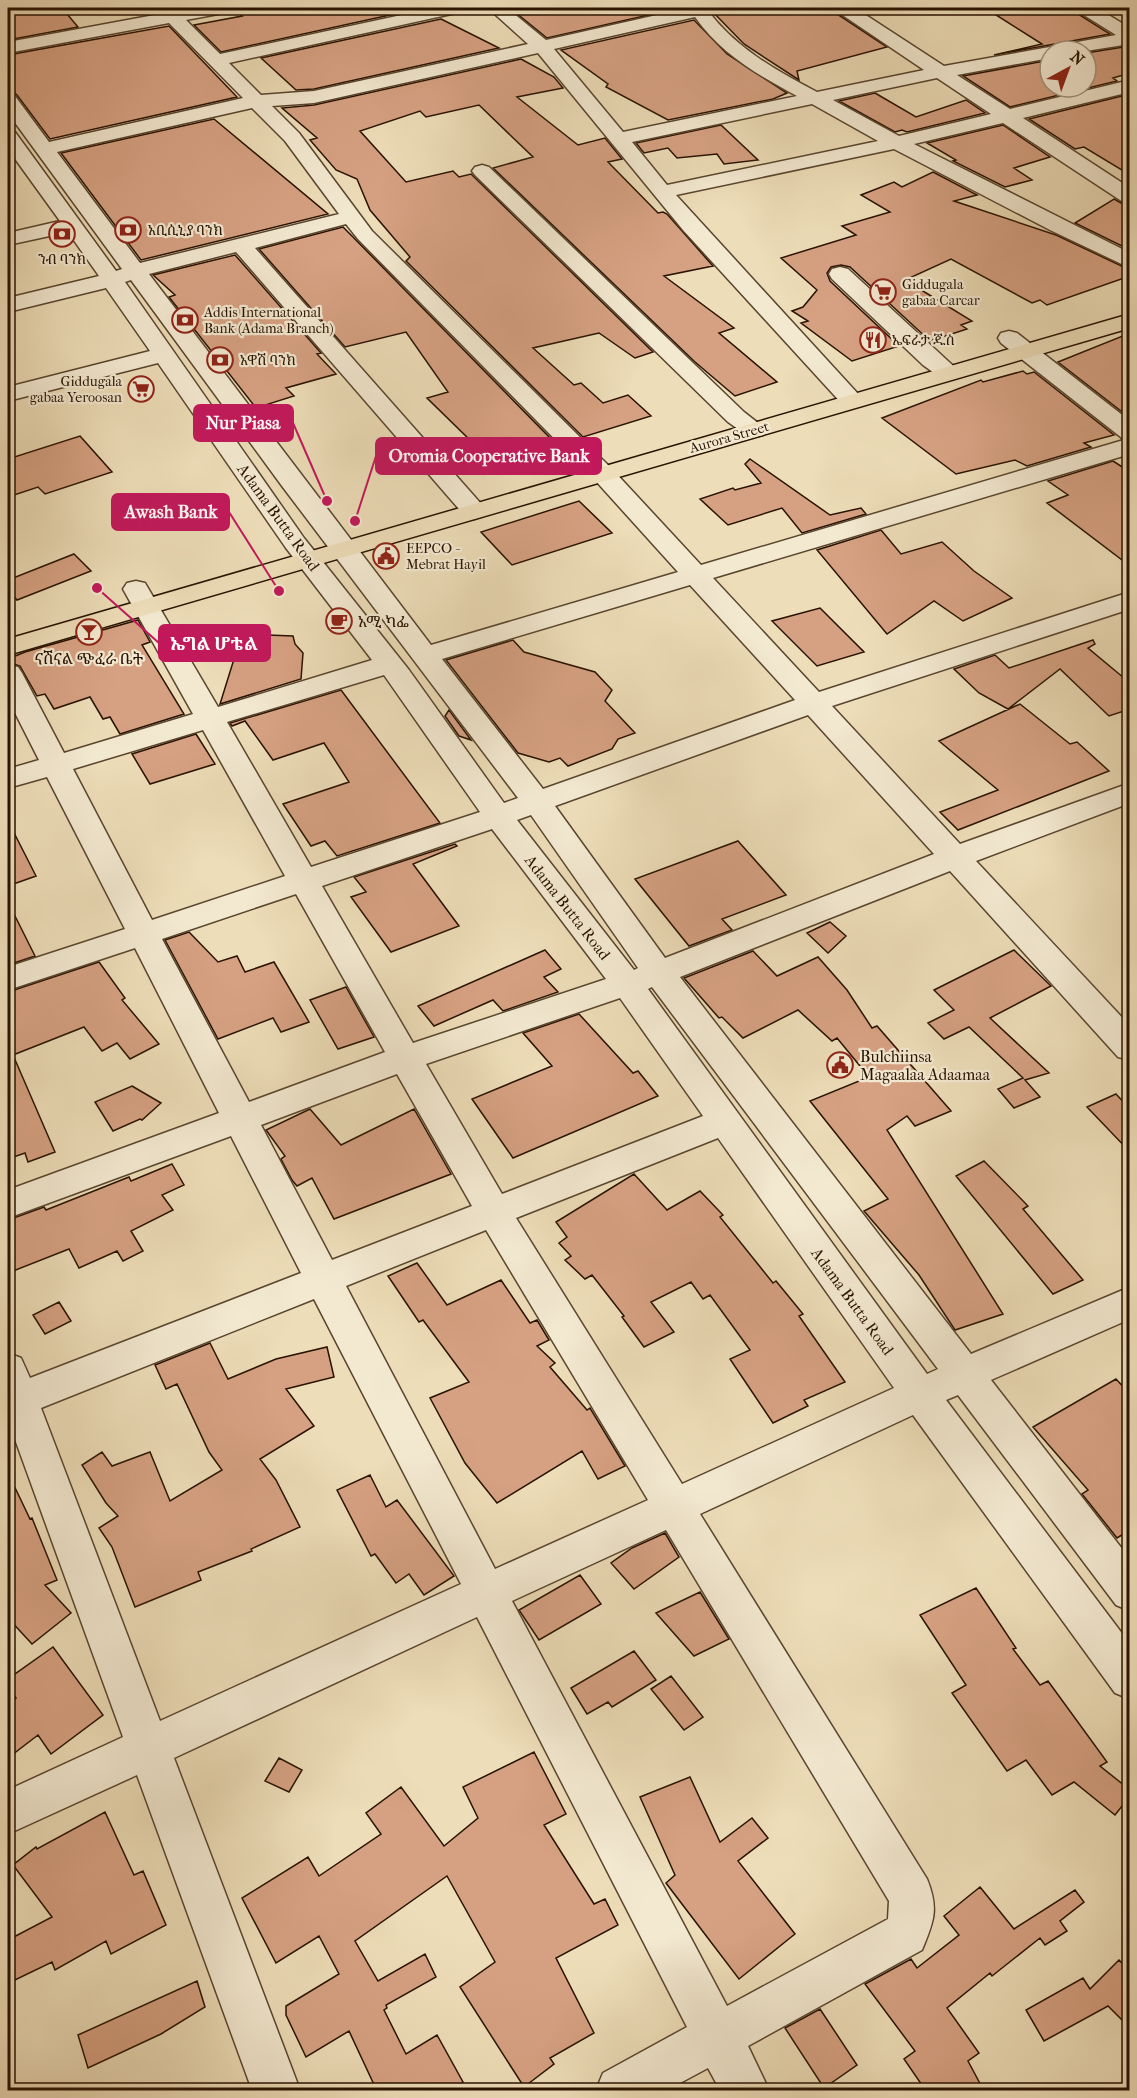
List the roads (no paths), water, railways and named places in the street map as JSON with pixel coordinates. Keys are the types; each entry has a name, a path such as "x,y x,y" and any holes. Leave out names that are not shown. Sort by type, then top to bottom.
{"main road":[{"name":"Aurora Street","path":"142,598 322,548 1018,344 1130,303"},
{"name":"Aurora Street","path":"1018,344 1130,321"},
{"path":"8,626 142,598"},
{"path":"8,647 142,598"}],"street":[{"path":"8,47 169,12 223,8"},
{"path":"216,60 456,8"},
{"path":"497,8 543,47 690,226 845,394"},
{"path":"844,8 1130,198"},
{"path":"1085,8 1130,37"},
{"path":"35,163 257,101 314,97 543,47 698,9 729,45 764,69 895,142 1130,262"},
{"path":"169,12 292,137 365,234 596,466 1130,1047"},
{"path":"1098,43 1130,37"},
{"path":"619,139 940,72 1038,54"},
{"path":"662,192 895,142 1130,86"},
{"name":"Adama Butta Road","path":"8,100 35,163 73,224 123,276 160,286 291,481 322,548 390,664 498,816 627,984 920,1394 1130,1678"},
{"name":"Adama Butta Road","path":"8,136 35,163 123,276 164,354 322,548 425,655 536,801 659,973 1130,1592"},
{"path":"482,171 746,423"},
{"path":"8,305 351,216"},
{"path":"8,239 73,224"},
{"path":"310,248 365,234"},
{"path":"240,244 467,504"},
{"path":"840,274 940,367"},
{"path":"1018,344 1130,433"},
{"path":"8,394 164,354"},
{"path":"425,655 1130,446"},
{"path":"142,598 493,1211 911,1895 913,1913 906,1934 620,2091"},
{"path":"8,979 498,816 813,703 1130,600"},
{"path":"8,779 390,664"},
{"path":"8,673 745,2091"},
{"path":"8,1203 405,1058 659,973 955,857 1130,792"},
{"path":"276,2091 148,1747 11,1391 323,1279 724,1121"},
{"path":"8,1812 920,1394 1130,1302"}],"place":[{"name":"አቢሲኒያ ባንክ","path":"128,230"},
{"name":"ንብ ባንክ","path":"62,234"},
{"name":"Giddugala gabaa Carcar","path":"883,292"},
{"name":"Addis International Bank (Adama Branch)","path":"185,320"},
{"name":"ኤፍራታ ጁስ","path":"873,340"},
{"name":"አዋሽ ባንክ","path":"220,360"},
{"name":"Giddugala gabaa Yeroosan","path":"141,389"},
{"name":"Nur Piasa","path":"327,501"},
{"name":"Oromia Cooperative Bank","path":"355,521"},
{"name":"EEPCO - Mebrat Hayil","path":"386,556"},
{"name":"ኤግል ሆቴል","path":"97,588"},
{"name":"Awash Bank","path":"279,591"},
{"name":"አሚ ካፌ","path":"339,621"},
{"name":"ናሽናል ጭፈራ ቤት","path":"89,632"},
{"name":"Bulchiinsa Magaalaa Adaamaa","path":"840,1065"}]}
